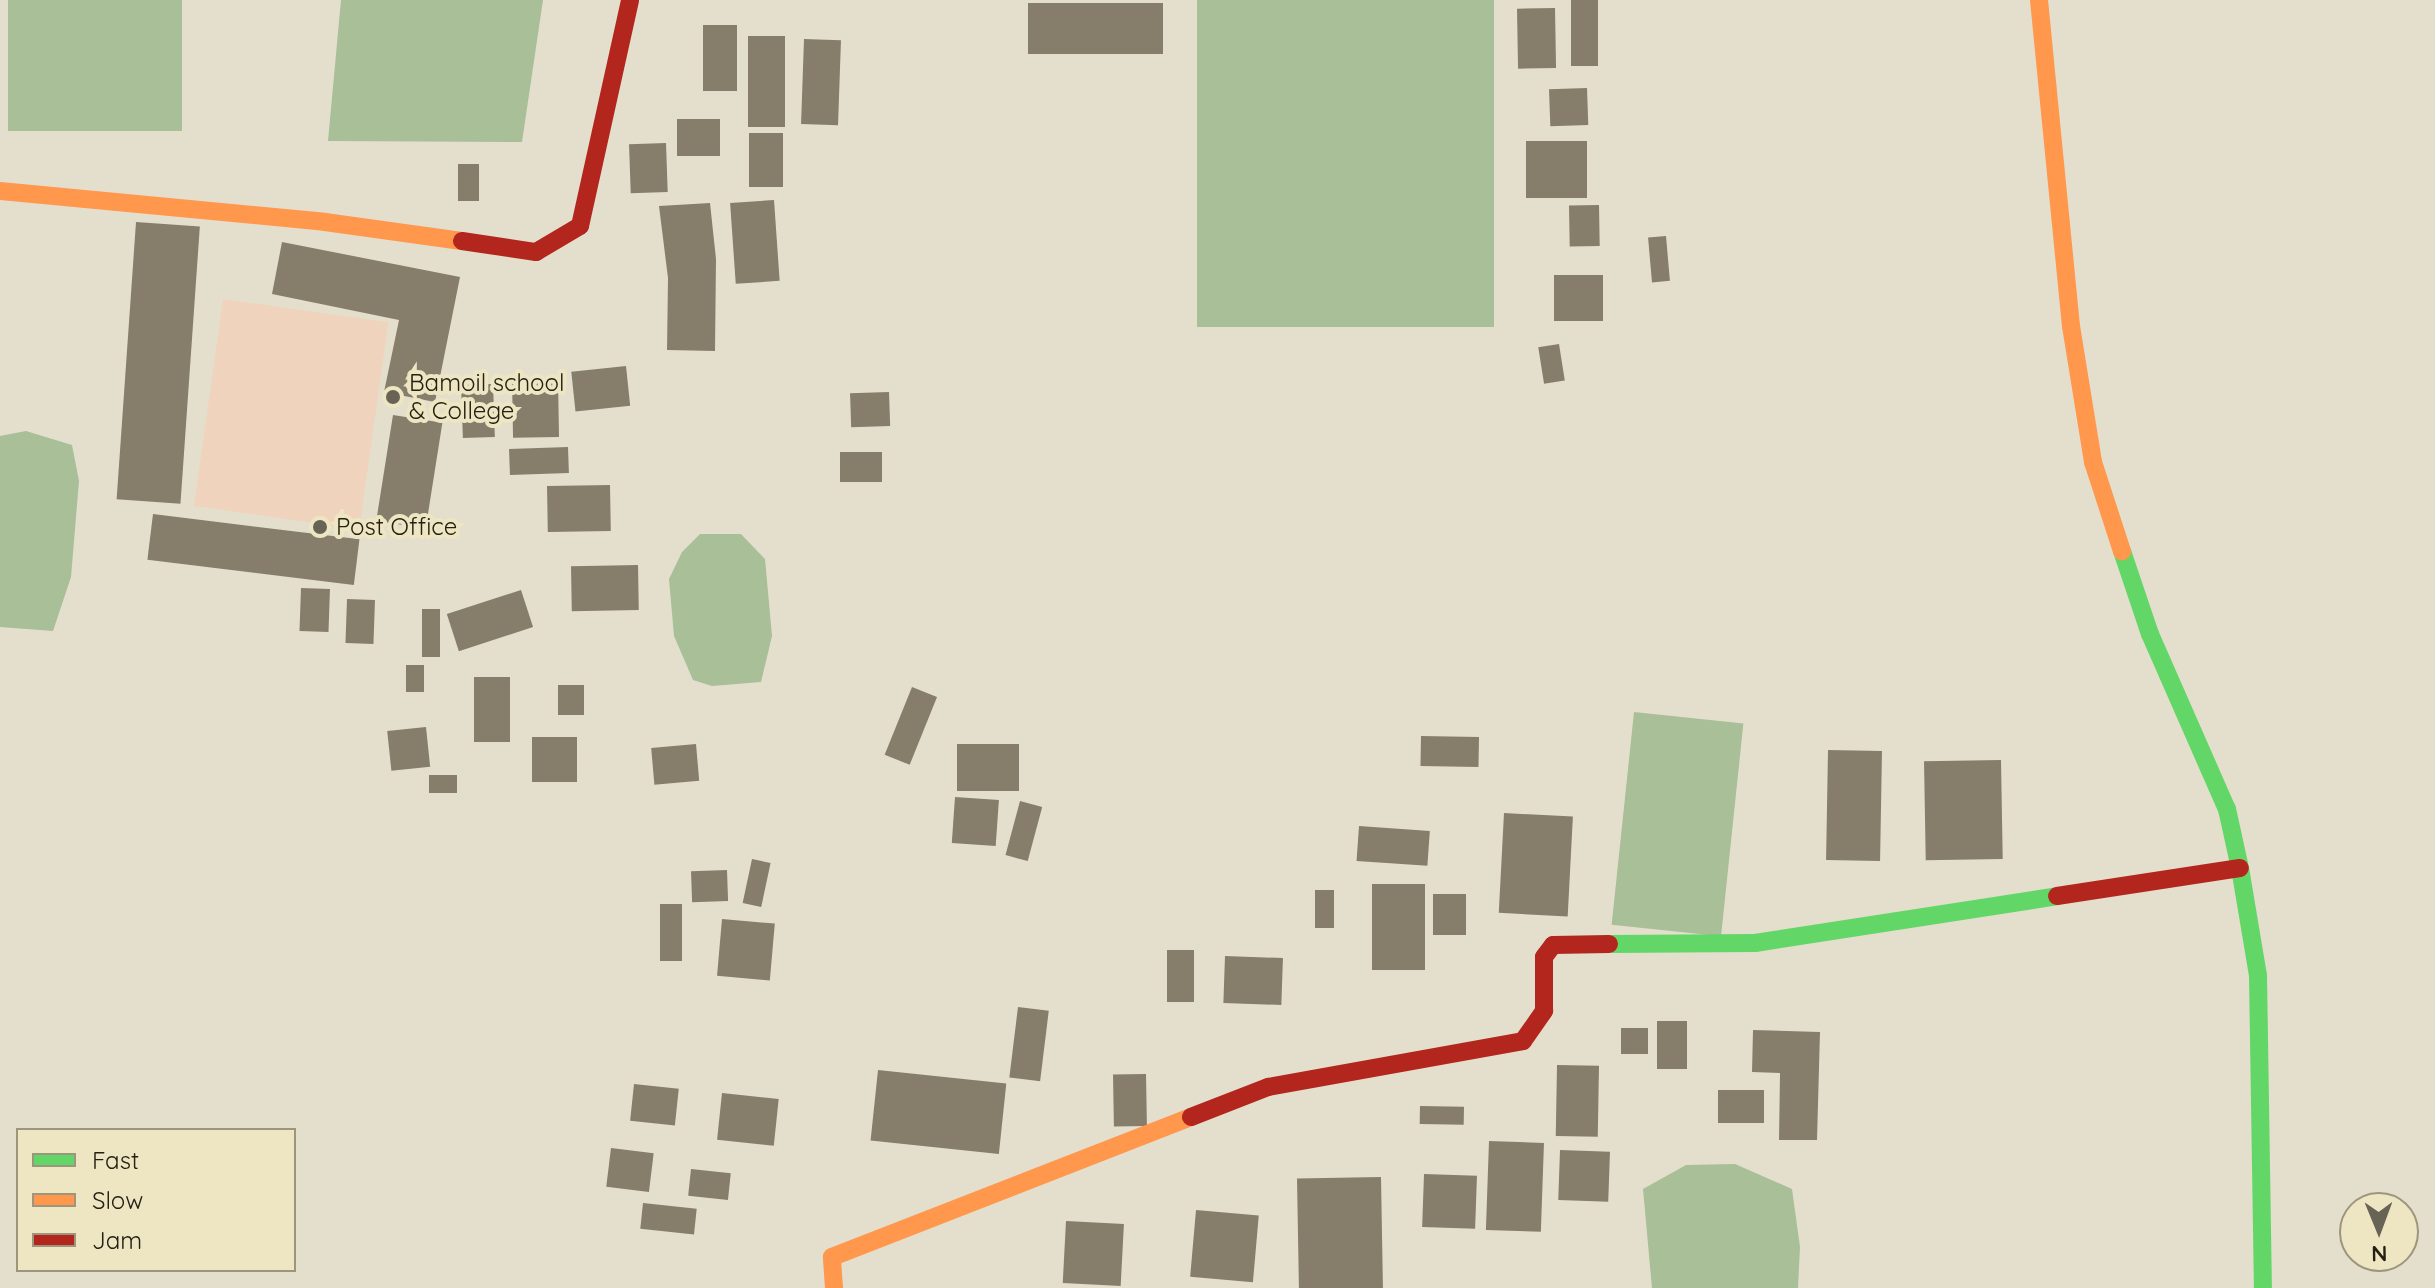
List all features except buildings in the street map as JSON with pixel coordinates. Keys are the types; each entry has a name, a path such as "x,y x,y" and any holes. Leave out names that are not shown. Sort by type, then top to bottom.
{"street":[{"path":"0,191 325,222 536,252 580,226 630,0"},
{"path":"2039,0 2071,326 2093,462 2150,634 2227,809 2240,868 2258,975 2263,1288"},
{"path":"834,1288 832,1257 1268,1087 1523,1041 1544,1011 1544,957 1553,945 1755,943 2240,868"}],"shaded area":[{"path":"8,0 182,0 182,131 8,131"},
{"path":"341,0 543,0 522,142 328,141"},
{"path":"1197,0 1494,0 1494,327 1197,327"},
{"path":"223,299 388,322 359,529 194,506"},
{"path":"26,431 72,445 79,481 71,577 53,631 0,627 0,436"},
{"path":"700,534 741,534 765,559 772,636 761,682 712,686 693,680 674,636 669,579 682,552"},
{"path":"1634,712 1743,723 1721,936 1612,925"},
{"path":"1735,1164 1792,1189 1800,1247 1798,1288 1652,1288 1643,1189 1686,1165"}],"traffic: fast":[{"path":"2122,551 2150,634 2227,809 2240,868 2258,975 2263,1288"},
{"path":"1609,944 1755,943 2057,896"}],"traffic: slow":[{"path":"2039,0 2071,326 2093,462 2122,551"},
{"path":"0,191 325,222 462,241"},
{"path":"834,1288 832,1257 1191,1117"}],"traffic: jam":[{"path":"462,241 536,252 580,226 630,0"},
{"path":"2057,896 2240,868"},
{"path":"1191,1117 1268,1087 1523,1041 1544,1011 1544,957 1553,945 1609,944"}],"place":[{"name":"Bamoil school & College","path":"393,397"},
{"name":"Post Office","path":"320,527"}]}
